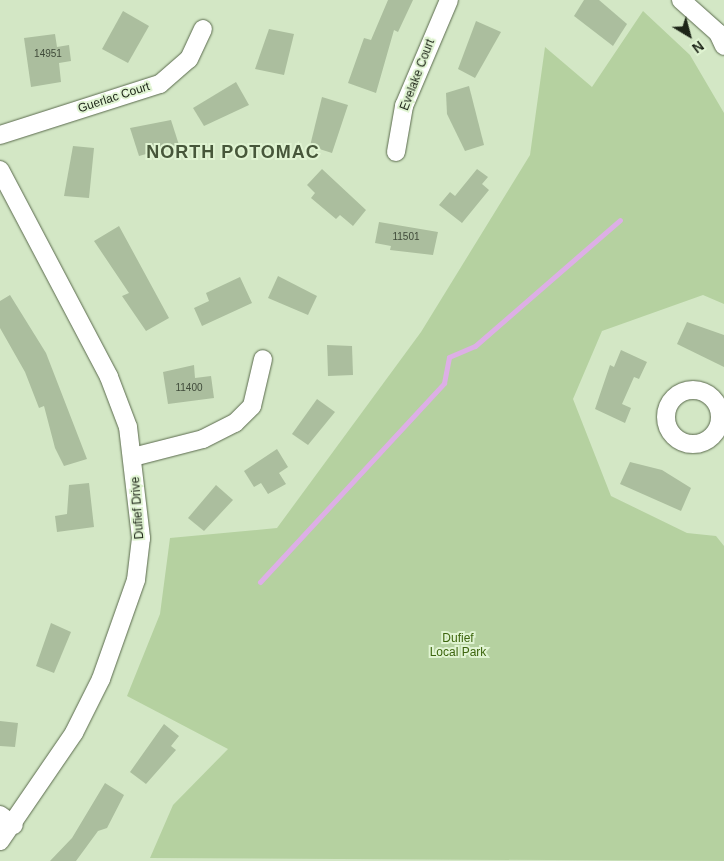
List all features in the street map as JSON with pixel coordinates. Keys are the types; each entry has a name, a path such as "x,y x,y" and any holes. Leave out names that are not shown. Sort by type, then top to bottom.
{"street":[{"name":"Evelake Court","path":"396,152 404,106 448,0"},
{"path":"681,0 718,33 724,46"},
{"name":"Guerlac Court","path":"0,135 160,84 190,59 203,29"},
{"name":"Dufief Drive","path":"0,170 109,377 128,428 133,457 141,538 136,580 123,621 74,733 7,820 0,841"},
{"path":"133,457 203,439 235,423 252,406 263,359"}],"green space":[{"name":"Dufief Local Park","path":"643,11 690,55 724,113 724,304 703,295 602,331 573,399 611,496 687,533 716,536 724,546 724,861 150,858 173,805 228,749 127,696 160,614 170,538 277,528 421,332 530,155 545,47 592,87"}],"building":[{"path":"388,0 413,0 398,32 394,30 376,93 348,83 364,38 371,40"},
{"path":"584,0 599,0 627,24 613,46 574,16"},
{"path":"123,11 149,26 128,63 102,49"},
{"path":"476,21 501,32 475,78 458,69"},
{"path":"269,29 294,34 284,75 255,69"},
{"path":"55,34 57,47 69,45 71,61 59,63 61,82 31,87 24,38"},
{"path":"236,82 249,105 204,126 193,108"},
{"path":"469,86 484,145 465,151 447,114 446,93"},
{"path":"322,97 348,105 332,153 310,146"},
{"path":"171,120 179,145 139,156 130,128"},
{"path":"73,146 94,148 89,198 64,196"},
{"path":"322,169 366,210 353,226 340,215 336,219 311,198 315,193 307,185"},
{"path":"477,169 488,177 482,184 489,190 462,223 439,205 450,192 455,196"},
{"path":"379,222 438,232 433,255 390,250 391,246 375,243"},
{"path":"119,226 169,318 146,331 122,296 129,293 94,241"},
{"path":"278,276 317,296 308,315 268,298"},
{"path":"240,277 252,303 202,326 194,308 209,301 206,293"},
{"path":"10,295 46,353 87,459 64,466 55,448 44,406 39,408 25,372 0,328 0,301"},
{"path":"687,322 724,335 724,367 677,344"},
{"path":"327,345 352,346 353,375 328,376"},
{"path":"621,350 647,362 639,379 634,377 622,404 631,408 625,423 595,409 610,365 614,367"},
{"path":"194,365 195,378 211,376 214,398 168,404 163,372"},
{"path":"317,399 335,412 308,445 292,434"},
{"path":"277,449 288,467 279,473 286,484 268,494 261,483 254,487 244,471"},
{"path":"630,462 662,470 691,488 681,511 620,484"},
{"path":"89,483 94,527 57,532 55,516 67,514 69,485"},
{"path":"216,485 233,500 204,531 188,518"},
{"path":"51,623 71,632 54,673 36,666"},
{"path":"0,721 18,723 15,747 0,746"},
{"path":"164,724 179,736 171,746 176,750 146,784 130,772"},
{"path":"105,783 124,795 107,828 98,831 76,861 50,861 72,838"}],"waterway":[{"path":"260,582 444,383 449,357 475,346 620,220"}],"district":[{"name":"NORTH POTOMAC","path":"233,152"}]}
